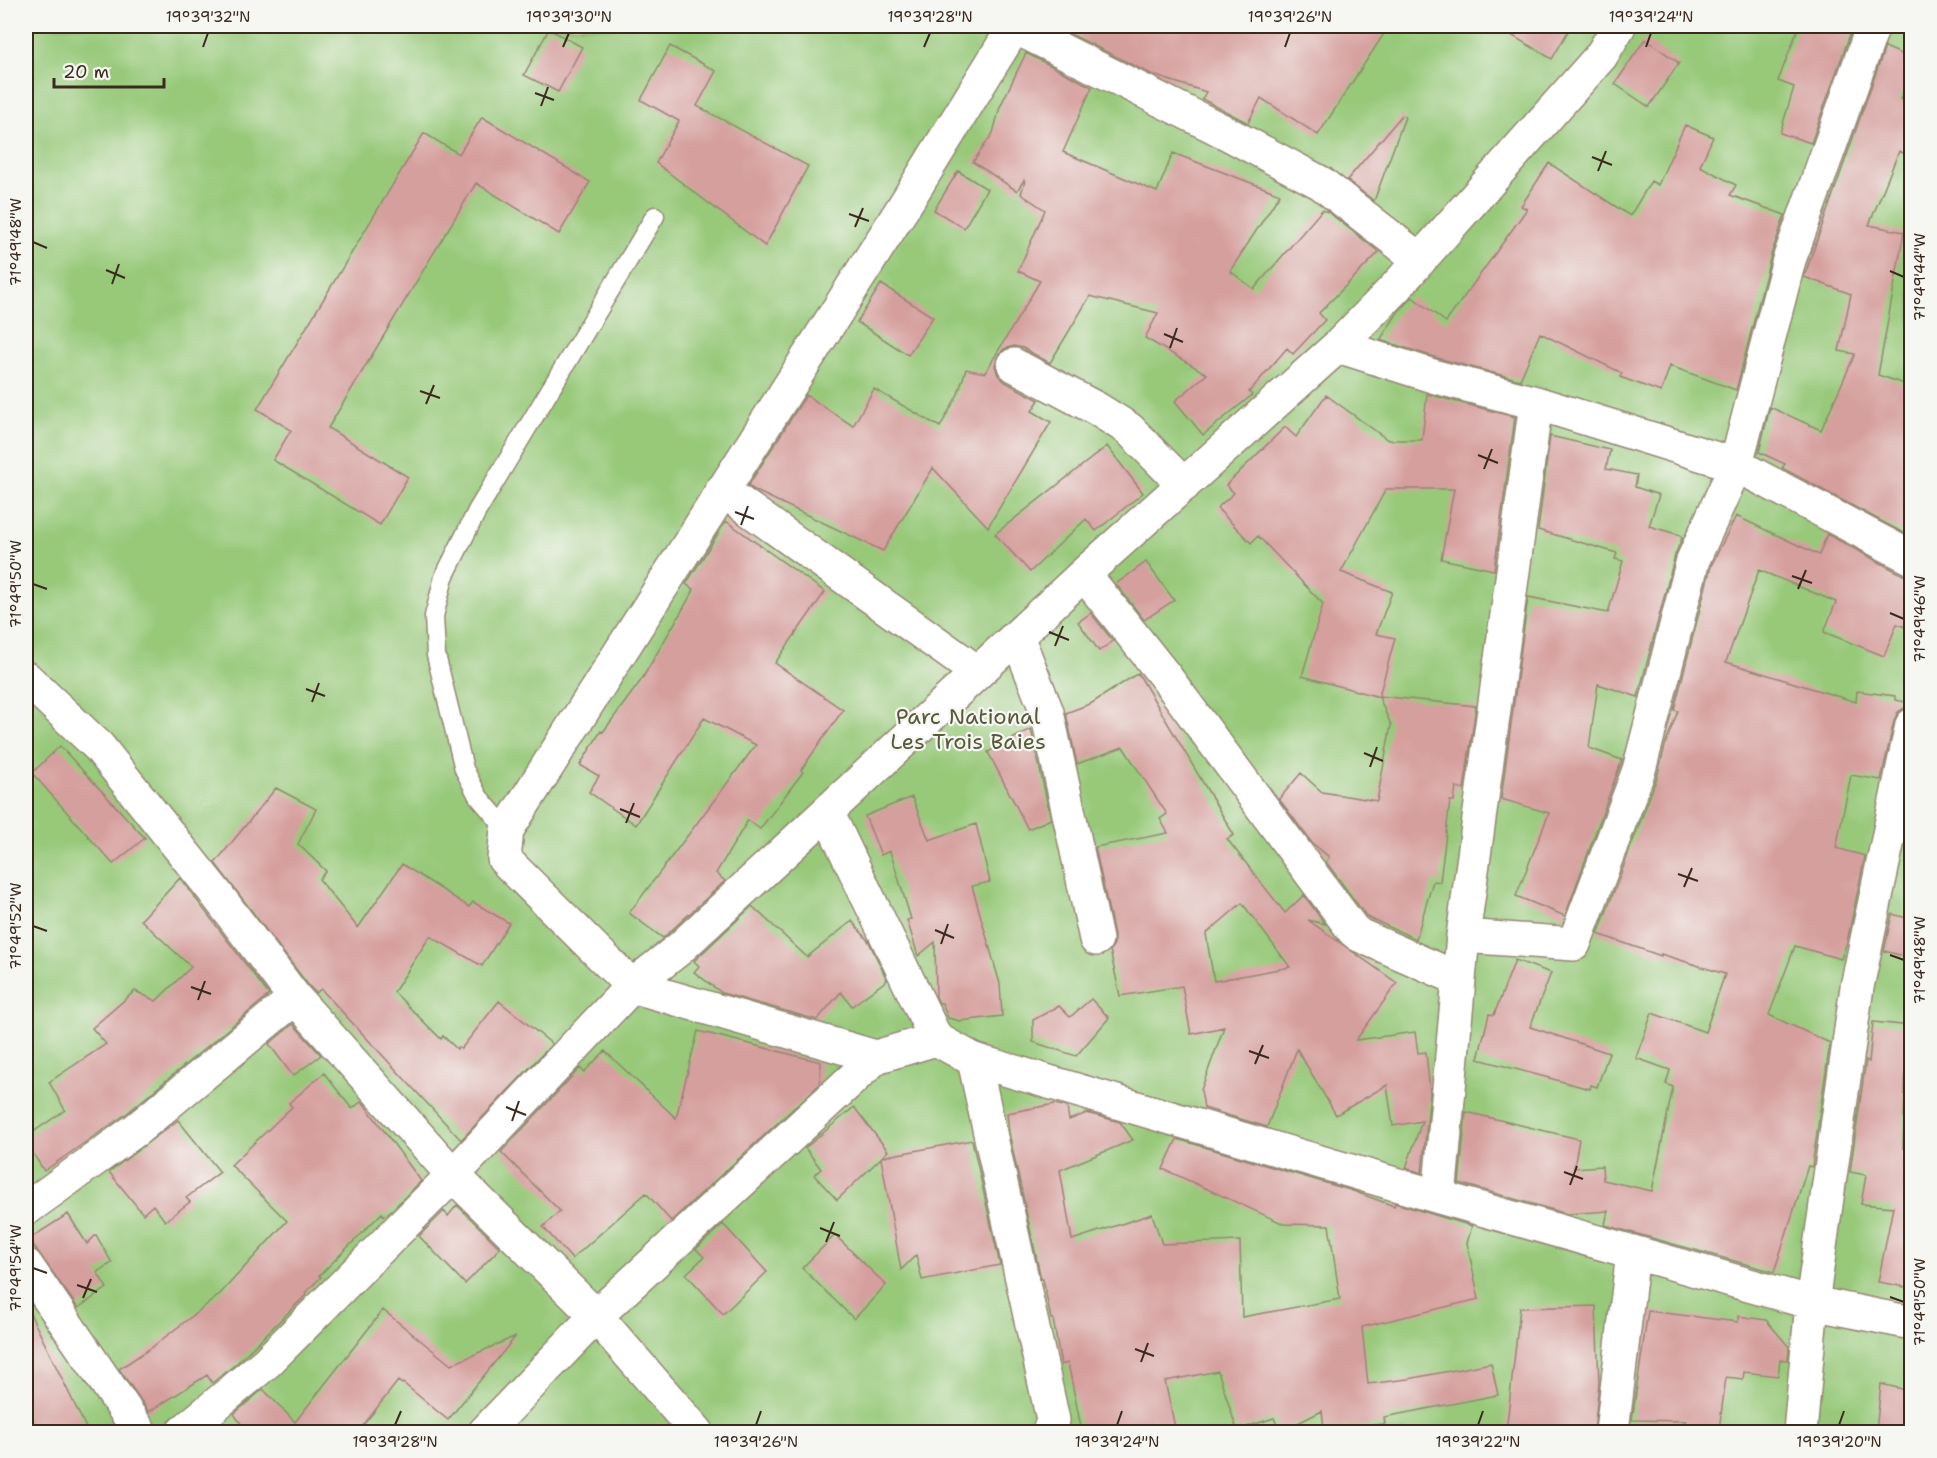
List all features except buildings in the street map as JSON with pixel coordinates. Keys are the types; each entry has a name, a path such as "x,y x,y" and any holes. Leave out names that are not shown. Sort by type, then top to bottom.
{"street":[{"path":"876,1057 632,986 504,859 507,830 904,206 1014,26 1321,183 1420,260"},
{"path":"183,1432 267,1362 453,1175 632,986 678,949 1084,574 1338,346 1420,260 1601,56 1619,26"},
{"path":"1463,936 1574,944 1639,770 1693,560 1736,465 1789,260 1873,26"},
{"path":"1338,346 1436,377 1536,403 1736,465 1911,558"},
{"path":"1014,365 1097,409 1129,429 1184,485"},
{"path":"1439,1197 1463,936 1536,403"},
{"path":"722,490 977,672"},
{"path":"1084,574 1165,676 1353,930 1370,940 1459,979"},
{"path":"1017,636 1047,712 1096,939"},
{"path":"26,678 99,747 296,998 453,1175 596,1316 697,1432"},
{"path":"1800,1432 1812,1303 1857,987 1911,725"},
{"path":"826,812 936,1039 974,1060 1439,1197 1812,1303 1911,1323"},
{"path":"26,1209 137,1129 296,998"},
{"path":"485,1432 596,1316 876,1057 936,1039"},
{"path":"974,1060 1053,1420 1049,1432"},
{"path":"1612,1432 1633,1252"},
{"path":"26,1265 140,1432"}],"lane":[{"path":"507,830 478,796 464,769 436,655 434,616 444,577 477,511 655,216"}],"green space":[{"name":"Parc National Les Trois Baies","path":"26,26 1911,26 1911,1432 26,1432"}]}
